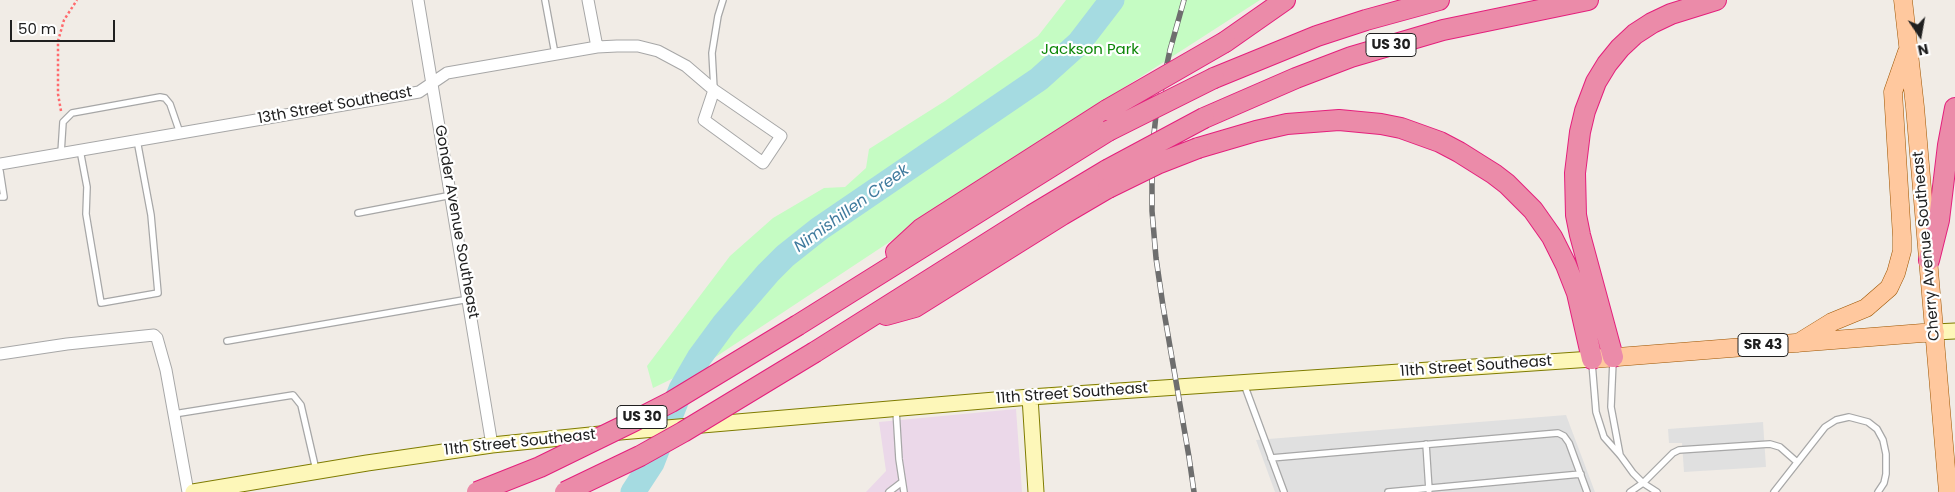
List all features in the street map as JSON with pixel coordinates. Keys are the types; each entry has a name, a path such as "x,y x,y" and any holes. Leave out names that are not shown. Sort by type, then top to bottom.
{"highway":[{"path":"856,288 921,229 1107,110 1224,42 1285,0"},
{"name":"US 30","path":"477,492 540,467 671,402 1108,131 1214,78 1317,36 1439,0"},
{"name":"US 30","path":"565,492 597,478 729,406 1032,215 1107,179 1204,118 1296,78 1361,54 1444,30 1588,0"},
{"path":"1613,358 1576,215 1575,173 1580,132 1585,112 1596,82 1607,64 1635,34 1671,14 1716,0"},
{"path":"1929,260 1939,220 1948,145 1955,108"},
{"path":"1107,179 1157,164 1198,148 1279,126 1339,120 1401,128 1427,137 1459,152 1494,174 1533,210 1552,237 1577,292 1592,359"}],"main road":[{"name":"Cherry Avenue Southeast","path":"1903,0 1929,260 1948,492"},
{"path":"1798,343 1832,322 1866,308 1889,288 1896,273 1902,251 1902,221 1893,92 1909,47"},
{"name":"11th Street Southeast","path":"1592,359 1935,332"}],"street":[{"name":"Gonder Avenue Southeast","path":"418,0 452,195 492,445"},
{"path":"588,0 597,47"},
{"name":"13th Street Southeast","path":"0,164 419,92 447,73 597,47 638,46 658,52 686,66 714,90 781,136 763,163 704,120 714,90"},
{"name":"11th Street Southeast","path":"1935,332 1955,331"},
{"path":"0,354 68,344 154,335 158,338 166,370 188,492"},
{"name":"11th Street Southeast","path":"194,492 317,471 492,445 620,432 1030,397 1592,359"},
{"path":"1030,397 1036,492"}],"lane":[{"path":"546,0 555,54"},
{"path":"714,90 712,53 718,16 723,0"},
{"path":"61,154 63,122 72,113 160,97 165,98 170,104 180,133"},
{"path":"80,150 87,187 86,214 101,303 149,295 158,293 151,215 137,140"},
{"path":"0,171 4,197 0,198"},
{"path":"358,213 452,195"},
{"path":"227,341 468,299"},
{"path":"1613,358 1611,407 1620,455"},
{"path":"1592,359 1596,406 1604,438 1643,483 1656,492"},
{"path":"1244,383 1284,492"},
{"path":"174,414 293,395 300,405 317,471"},
{"path":"896,408 899,459 904,492"},
{"path":"1774,492 1817,436 1830,423 1843,418 1862,419 1877,429 1885,447 1886,474 1884,483 1878,492"},
{"path":"1271,458 1560,433 1569,443 1587,492"},
{"path":"1426,444 1429,490"},
{"path":"1630,492 1643,483 1672,453 1683,449 1770,444 1780,447 1797,462"},
{"path":"1388,492 1429,490 1581,474"},
{"path":"889,492 902,482"}],"path":[{"path":"63,122 58,94 58,41 64,20 77,0"}],"shaded area":[{"path":"1016,409 1022,492 866,492 886,471 879,422"},
{"path":"1566,415 1595,492 1275,492 1256,440"},
{"path":"1763,422 1766,467 1684,472 1682,443 1669,443 1668,429"}],"green space":[{"name":"Jackson Park","path":"1066,0 1260,0 1083,114 711,360 653,388 647,366 730,256 773,218 824,188 845,187 866,168 869,149 945,101 1038,36"}],"waterway":[{"name":"Nimishillen Creek","path":"633,492 652,463 681,389 699,358 724,324 768,273 785,256 819,229 1039,79 1079,43 1112,0"}],"railway":[{"path":"1184,0 1170,50 1156,115 1152,152 1152,211 1163,306 1194,492"}]}
